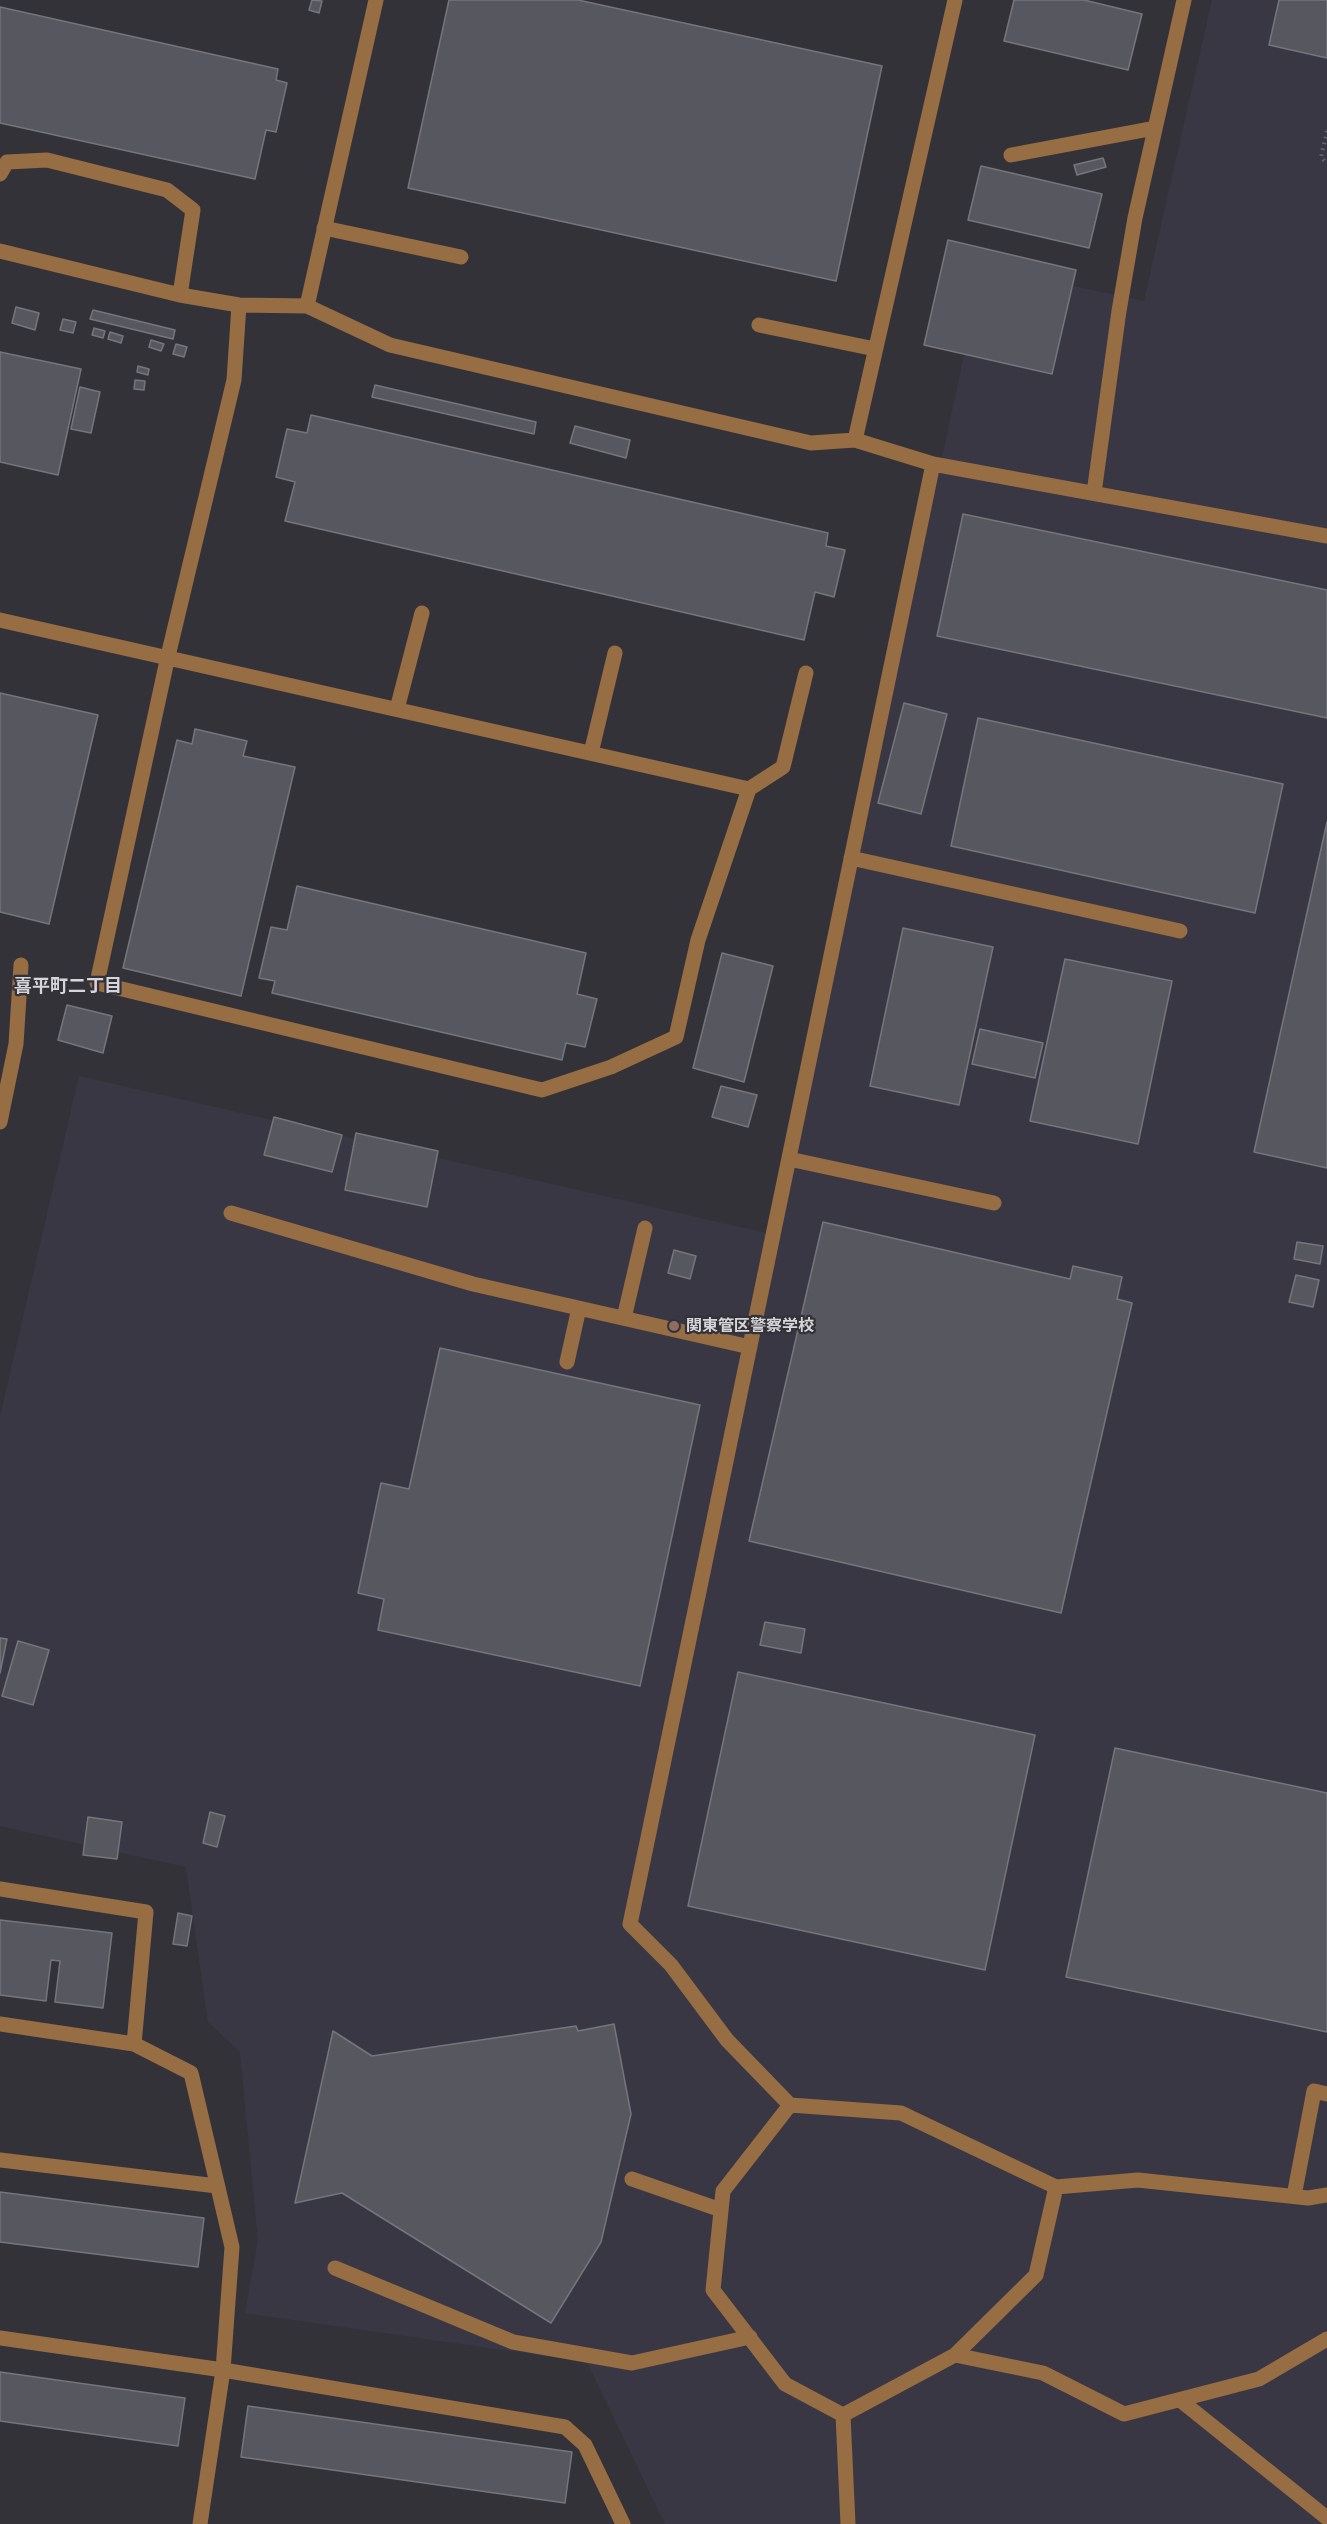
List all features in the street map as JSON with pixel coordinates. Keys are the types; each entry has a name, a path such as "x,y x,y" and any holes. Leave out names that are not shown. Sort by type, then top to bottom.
{"street":[{"path":"307,306 376,0"},
{"path":"855,440 955,0"},
{"path":"1094,493 1119,311 1135,218 1184,0"},
{"path":"1011,155 1155,128"},
{"path":"0,174 7,162 47,160 167,190 193,210 180,295"},
{"path":"324,228 461,257"},
{"path":"0,251 180,295 239,305 307,306 390,345 811,443 855,440 933,464 1327,536"},
{"path":"239,305 234,380 168,656 98,983 542,1090 611,1067 675,1037 698,940 749,789 783,767 806,673"},
{"path":"759,325 875,349"},
{"path":"933,464 630,1924 671,1965 727,2040 790,2105 901,2113 1056,2187 1138,2180 1308,2198 1327,2195"},
{"path":"397,709 422,613"},
{"path":"0,620 168,656 749,789"},
{"path":"591,753 615,653"},
{"path":"851,858 1180,931"},
{"path":"0,1122 16,1044 21,966"},
{"path":"789,1158 994,1203"},
{"path":"231,1213 473,1284 750,1347"},
{"path":"624,1318 645,1228"},
{"path":"567,1362 579,1308"},
{"path":"0,1889 146,1912 134,2044"},
{"path":"0,2024 134,2044 191,2073 232,2247 223,2370 201,2524"},
{"path":"1294,2196 1314,2091 1327,2094"},
{"path":"790,2105 723,2191 713,2290 785,2384 843,2415"},
{"path":"0,2160 217,2186"},
{"path":"632,2179 721,2210"},
{"path":"843,2415 955,2355 1036,2275 1056,2187"},
{"path":"335,2268 513,2342 632,2363 750,2337"},
{"path":"0,2338 223,2370 565,2427 585,2445 623,2524"},
{"path":"955,2355 1043,2373 1124,2414 1259,2379 1327,2339"},
{"path":"1180,2400 1281,2478 1327,2518"},
{"path":"843,2415 848,2524"}],"path":[{"path":"1327,131 1321,157 1327,164"}],"shaded area":[{"name":"関東管区警察学校","path":"1212,0 1327,0 1327,2524 665,2524 587,2362 245,2313 258,2240 240,2052 208,2022 186,1867 0,1826 0,1417 79,1076 775,1235 983,267 1144,301"}],"building":[{"path":"312,0 322,1 319,13 309,10"},
{"path":"449,0 578,0 882,66 836,281 408,188"},
{"path":"1014,0 1084,0 1142,14 1128,70 1004,41"},
{"path":"1279,0 1327,0 1327,58 1269,45"},
{"path":"0,7 278,69 276,80 287,83 276,132 266,130 255,179 0,123"},
{"path":"1103,158 1106,167 1077,175 1074,165"},
{"path":"981,166 1102,194 1089,248 968,220"},
{"path":"948,240 1076,270 1052,374 924,345"},
{"path":"16,307 39,313 35,330 12,323"},
{"path":"93,310 175,330 173,339 90,319"},
{"path":"63,319 76,322 73,333 60,330"},
{"path":"94,328 105,331 103,338 92,335"},
{"path":"110,332 123,336 121,343 108,339"},
{"path":"151,340 164,344 161,351 149,347"},
{"path":"176,344 187,347 184,357 173,354"},
{"path":"0,352 81,369 58,475 0,462"},
{"path":"138,366 149,369 148,375 137,372"},
{"path":"135,380 145,381 144,390 134,389"},
{"path":"375,385 536,422 534,434 372,397"},
{"path":"80,387 100,392 91,433 71,429"},
{"path":"311,415 828,533 826,546 845,550 834,597 815,592 804,640 285,521 295,482 276,477 287,429 307,433"},
{"path":"575,426 630,440 626,458 570,443"},
{"path":"963,514 1327,590 1327,718 937,636"},
{"path":"0,693 98,715 49,924 0,912"},
{"path":"904,703 947,714 921,814 878,803"},
{"path":"978,718 1283,784 1255,913 951,846"},
{"path":"195,729 247,741 243,756 295,767 241,996 123,968 177,740 192,744"},
{"path":"1327,822 1327,1168 1254,1152"},
{"path":"297,886 586,953 577,994 597,999 585,1047 566,1043 562,1060 272,993 275,981 259,978 271,927 287,930"},
{"path":"903,928 993,947 959,1105 870,1086"},
{"path":"722,953 773,966 744,1082 693,1068"},
{"path":"1065,959 1172,981 1138,1144 1030,1121"},
{"path":"67,1005 112,1016 103,1053 58,1040"},
{"path":"980,1029 1043,1043 1035,1078 972,1064"},
{"path":"721,1086 757,1095 748,1127 712,1117"},
{"path":"274,1117 342,1135 332,1172 264,1155"},
{"path":"356,1133 438,1151 427,1207 345,1190"},
{"path":"823,1222 1070,1279 1073,1266 1122,1277 1117,1299 1132,1303 1061,1613 749,1541"},
{"path":"1297,1242 1323,1246 1320,1264 1294,1259"},
{"path":"674,1250 696,1256 690,1279 668,1273"},
{"path":"1296,1275 1319,1280 1313,1307 1289,1302"},
{"path":"440,1348 700,1405 640,1686 378,1630 384,1599 358,1593 381,1483 409,1489"},
{"path":"765,1622 805,1629 801,1653 760,1645"},
{"path":"0,1638 7,1639 0,1673"},
{"path":"18,1641 49,1650 33,1705 2,1696"},
{"path":"738,1672 1035,1735 985,1970 688,1906"},
{"path":"1115,1748 1327,1793 1327,2032 1066,1977"},
{"path":"210,1812 225,1816 217,1847 203,1843"},
{"path":"88,1817 122,1822 117,1859 83,1855"},
{"path":"178,1913 192,1916 187,1946 173,1944"},
{"path":"0,1920 112,1933 103,2008 55,2002 60,1961 51,1960 46,2001 0,1995"},
{"path":"614,2024 631,2114 601,2242 551,2323 342,2193 295,2203 333,2031 372,2056 576,2026 578,2031"},
{"path":"0,2192 204,2218 198,2267 0,2242"},
{"path":"0,2372 185,2398 178,2446 0,2421"},
{"path":"248,2406 572,2452 565,2503 241,2457"}],"place":[{"name":"関東管区警察学校","path":"674,1326"}],"district":[{"name":"喜平町二丁目","path":"68,987"}]}
